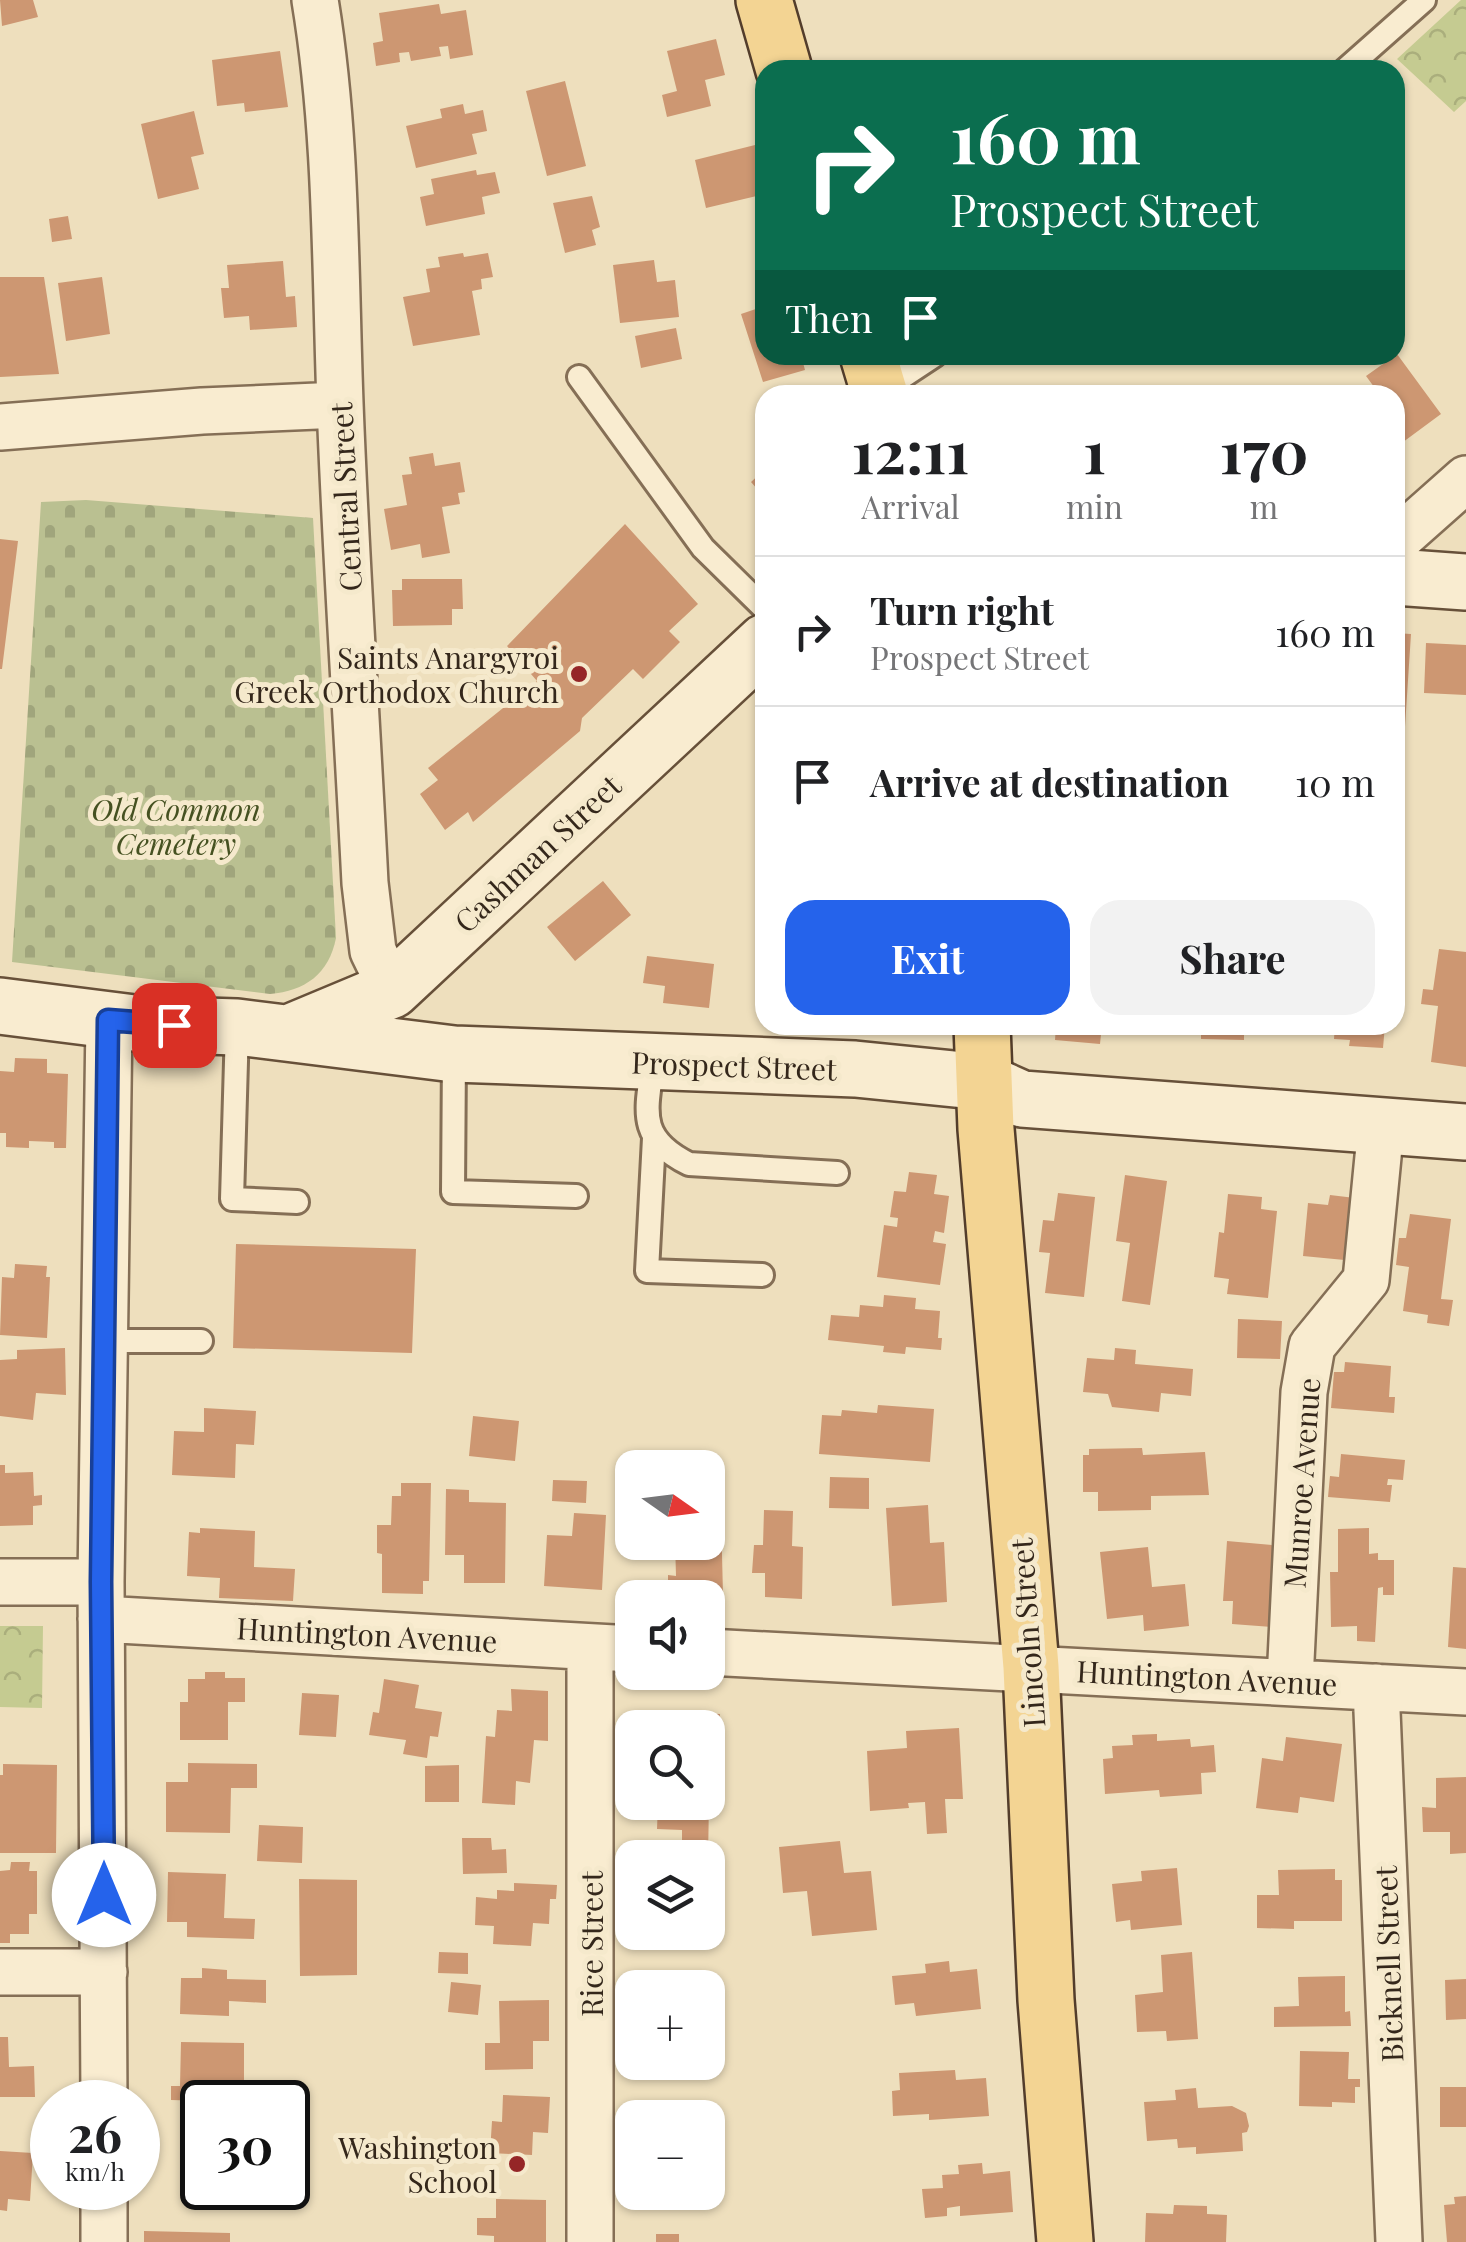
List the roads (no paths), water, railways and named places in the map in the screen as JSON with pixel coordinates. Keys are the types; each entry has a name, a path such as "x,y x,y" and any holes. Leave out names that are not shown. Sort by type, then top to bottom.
{"main road":[{"path":"764,0 781,60"},
{"path":"1405,578 1466,582"},
{"name":"Cashman Street","path":"263,1030 392,990 755,651"},
{"name":"Prospect Street","path":"0,1006 142,1024 263,1030 454,1054 855,1069 984,1082 1022,1099 1466,1132"},
{"name":"Lincoln Street","path":"982,1035 1031,1667 1046,2000 1066,2242"}],"street":[{"name":"Central Street","path":"315,0 334,164 340,405 366,883 373,951 392,990"},
{"path":"0,427 340,405"},
{"path":"1405,533 1466,479"},
{"path":"104,2080 101,1600 108,1020"},
{"name":"Munroe Avenue","path":"1290,1681 1304,1392 1312,1346 1366,1280 1381,1126"},
{"name":"Huntington Avenue","path":"0,1582 101,1600 611,1648"},
{"name":"Rice Street","path":"590,2242 611,1648"},
{"name":"Huntington Avenue","path":"725,1653 1466,1692"},
{"name":"Bicknell Street","path":"1376,1687 1400,2242"},
{"path":"0,1972 104,1972"},
{"path":"104,2210 104,2242"}],"lane":[{"path":"1356,60 1424,0"},
{"path":"875,381 912,365"},
{"path":"579,377 704,548 755,599"},
{"path":"263,1030 232,1199 297,1202"},
{"path":"454,1054 453,1192 576,1196"},
{"path":"654,1062 646,1116 654,1138 647,1270 762,1276"},
{"path":"654,1138 668,1153 689,1164 837,1173"},
{"path":"105,1341 201,1341"}],"place":[{"name":"Saints Anargyroi Greek Orthodox Church","path":"579,674"},
{"name":"Washington School","path":"517,2164"}],"park label":[{"name":"Old Common Cemetery","path":"176,826"}]}
